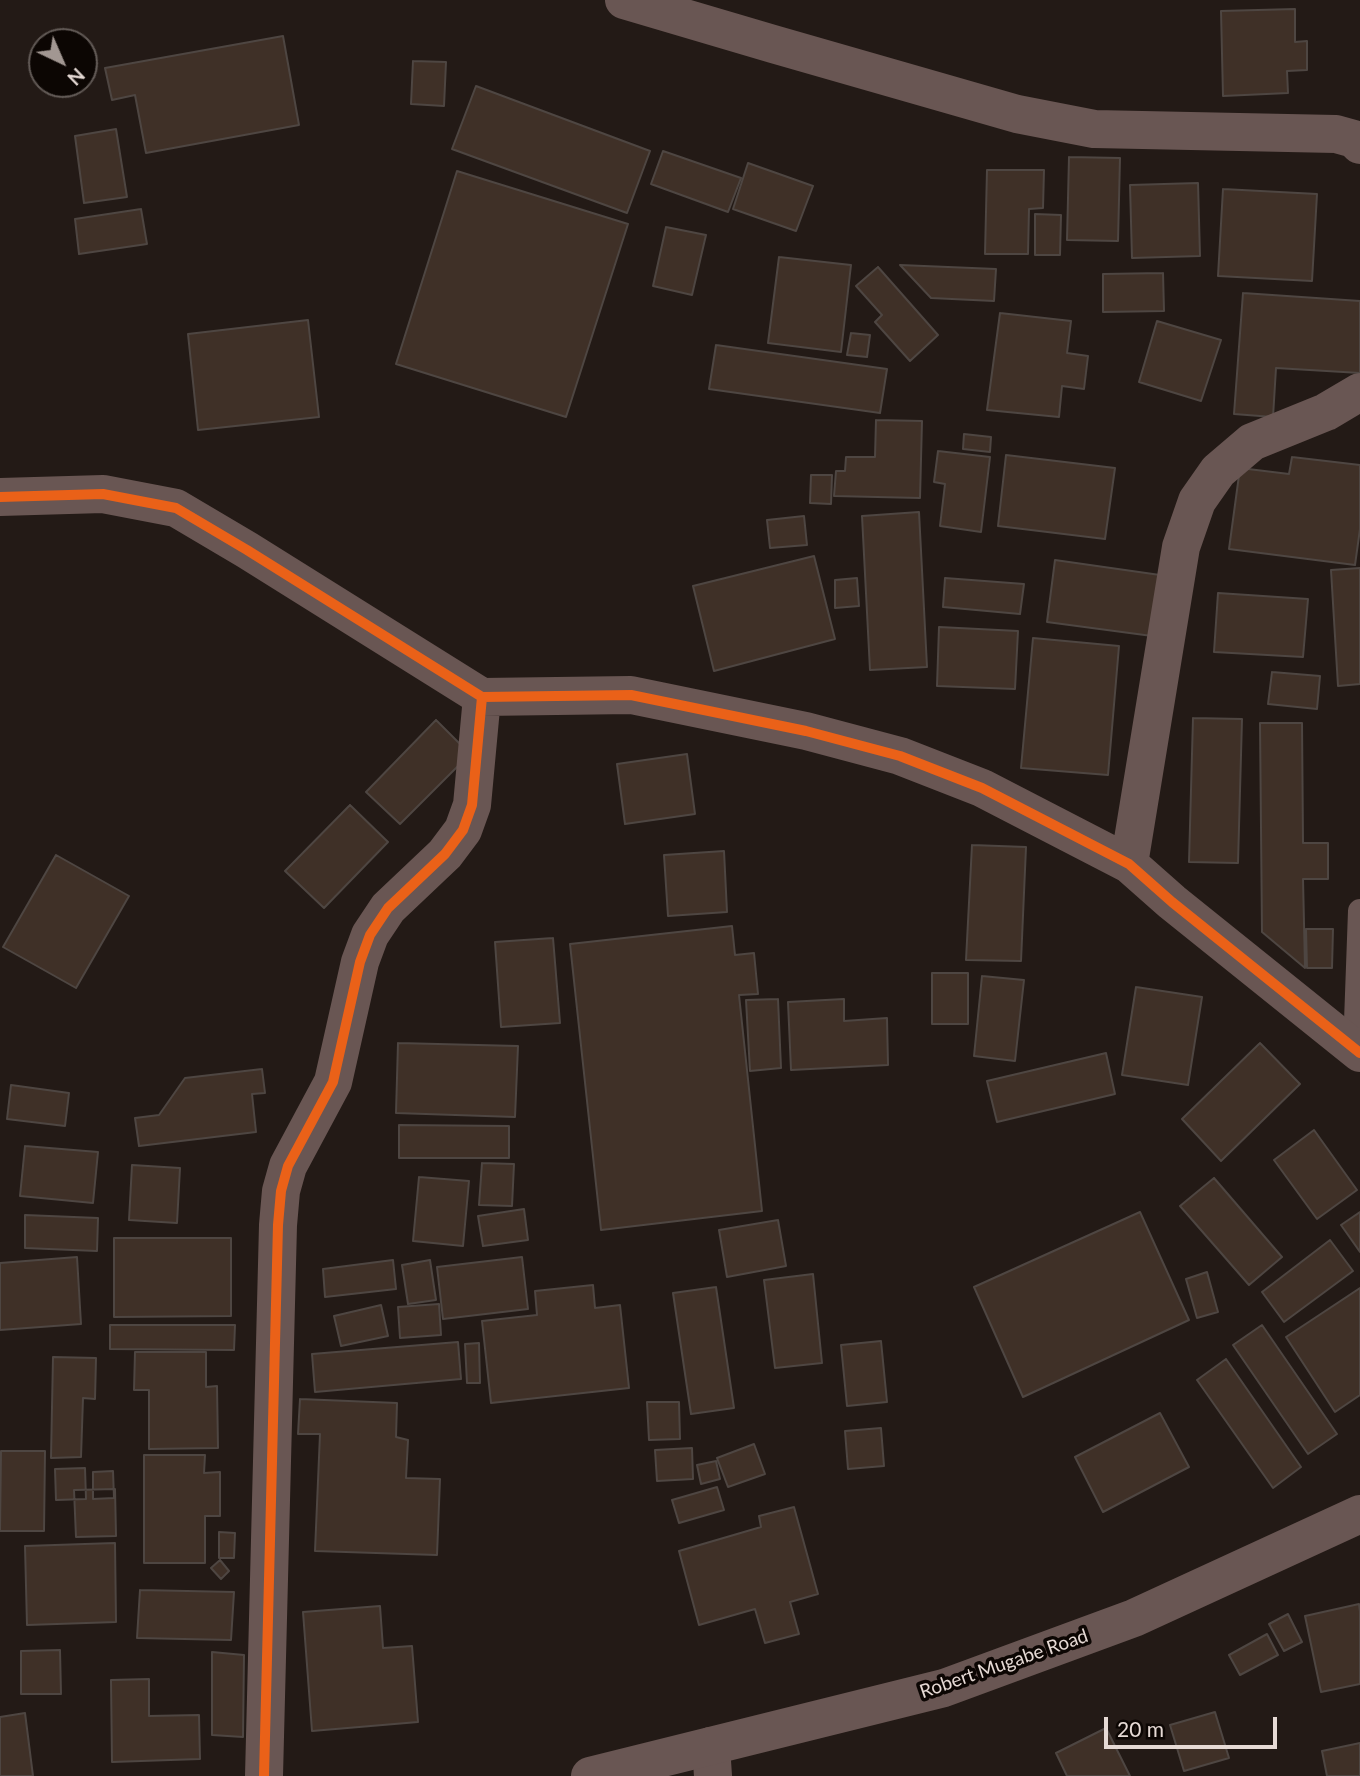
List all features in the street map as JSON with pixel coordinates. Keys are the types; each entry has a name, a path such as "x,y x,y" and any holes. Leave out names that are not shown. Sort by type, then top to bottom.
{"street":[{"path":"624,0 1017,114 1081,127 1336,134 1354,139 1360,145"},
{"path":"1129,864 1181,547 1197,501 1218,471 1252,442 1326,412 1360,392"},
{"path":"0,497 103,494 176,508 482,697 631,695 806,731 900,755 982,788 1129,864 1172,902 1357,1051"},
{"path":"264,1776 281,1191 288,1166 333,1083 360,962 370,935 388,908 445,853 463,830 472,805 482,697"},
{"name":"Robert Mugabe Road","path":"590,1776 712,1761 957,1684 1134,1618 1360,1514"}],"lane":[{"path":"1357,1051 1360,911"}],"building":[{"path":"1295,9 1295,42 1307,41 1307,70 1287,71 1288,93 1223,96 1221,11"},
{"path":"283,36 299,125 146,153 135,95 112,100 105,68"},
{"path":"413,61 446,62 444,106 411,104"},
{"path":"476,86 650,151 627,213 452,149"},
{"path":"116,129 127,197 84,203 75,136"},
{"path":"663,151 741,178 728,212 651,184"},
{"path":"1069,157 1120,158 1118,241 1067,240"},
{"path":"748,163 813,186 796,231 733,209"},
{"path":"987,170 1044,170 1043,208 1029,209 1028,254 985,254"},
{"path":"457,171 628,224 566,417 396,364"},
{"path":"1198,183 1200,256 1132,258 1130,185"},
{"path":"1223,189 1317,194 1312,281 1218,276"},
{"path":"141,209 147,244 79,254 75,219"},
{"path":"1035,214 1061,215 1060,255 1035,255"},
{"path":"666,227 706,235 692,295 653,286"},
{"path":"779,257 851,265 841,352 768,343"},
{"path":"900,265 996,269 994,301 931,298"},
{"path":"878,267 938,335 910,361 875,322 882,315 856,286"},
{"path":"1163,273 1164,311 1103,312 1103,274"},
{"path":"1243,293 1360,301 1360,373 1276,368 1273,417 1234,414"},
{"path":"1000,313 1071,321 1067,353 1088,356 1084,389 1062,386 1059,417 987,410"},
{"path":"308,320 319,417 198,430 188,334"},
{"path":"1157,321 1221,340 1201,401 1139,382"},
{"path":"851,333 870,335 867,357 847,355"},
{"path":"716,345 887,369 880,413 709,389"},
{"path":"876,420 922,421 920,498 834,496 836,471 845,471 846,457 875,457"},
{"path":"964,434 991,437 990,452 963,449"},
{"path":"938,451 990,457 981,532 940,526 945,484 934,482"},
{"path":"1006,455 1115,468 1105,539 998,526"},
{"path":"1292,457 1360,465 1360,529 1355,565 1229,549 1240,468 1289,474"},
{"path":"811,475 832,475 831,504 810,503"},
{"path":"919,512 927,667 870,670 862,516"},
{"path":"804,516 807,545 770,548 767,520"},
{"path":"814,556 835,639 714,671 693,586"},
{"path":"1055,560 1160,575 1152,636 1047,622"},
{"path":"1360,568 1360,684 1338,686 1331,570"},
{"path":"857,578 859,606 835,608 835,580"},
{"path":"945,578 1024,584 1020,614 943,607"},
{"path":"1218,593 1308,599 1303,657 1214,652"},
{"path":"939,627 1018,631 1015,689 937,686"},
{"path":"1033,638 1119,646 1108,775 1021,768"},
{"path":"1272,672 1320,676 1317,709 1268,704"},
{"path":"1193,718 1242,719 1238,863 1189,862"},
{"path":"436,720 470,754 400,824 366,792"},
{"path":"1260,723 1302,723 1303,843 1328,843 1328,879 1303,879 1305,968 1262,932"},
{"path":"687,754 695,814 625,824 617,764"},
{"path":"350,805 388,842 324,908 285,871"},
{"path":"972,845 1026,847 1021,961 966,960"},
{"path":"724,851 727,912 668,916 664,855"},
{"path":"56,855 129,896 76,988 3,947"},
{"path":"732,926 735,955 754,953 758,994 739,995 762,1211 601,1230 570,944"},
{"path":"1306,929 1333,929 1332,968 1307,968"},
{"path":"553,938 560,1023 501,1027 495,942"},
{"path":"932,973 968,973 968,1024 932,1024"},
{"path":"982,976 1024,980 1015,1061 974,1056"},
{"path":"1136,987 1202,997 1188,1085 1122,1075"},
{"path":"778,999 781,1068 750,1071 746,1000"},
{"path":"844,999 844,1021 887,1018 888,1065 791,1070 788,1002"},
{"path":"398,1043 518,1046 515,1117 396,1113"},
{"path":"1260,1043 1300,1084 1221,1161 1182,1119"},
{"path":"1106,1053 1115,1094 997,1122 987,1081"},
{"path":"262,1069 265,1093 252,1094 256,1132 139,1146 135,1118 159,1115 185,1078"},
{"path":"11,1085 69,1093 65,1126 7,1119"},
{"path":"399,1125 509,1126 509,1158 399,1158"},
{"path":"1314,1130 1357,1190 1317,1219 1274,1160"},
{"path":"25,1146 98,1152 93,1203 20,1196"},
{"path":"482,1163 514,1164 512,1206 479,1205"},
{"path":"132,1165 180,1168 177,1223 129,1220"},
{"path":"419,1177 469,1181 463,1246 413,1241"},
{"path":"1214,1178 1282,1257 1249,1285 1180,1206"},
{"path":"524,1209 528,1240 483,1246 478,1216"},
{"path":"1140,1212 1189,1320 1023,1397 974,1287"},
{"path":"1360,1212 1360,1252 1341,1225"},
{"path":"25,1215 98,1218 97,1251 25,1248"},
{"path":"778,1220 786,1266 727,1277 719,1230"},
{"path":"114,1238 231,1238 231,1316 114,1317"},
{"path":"1330,1240 1353,1271 1284,1322 1262,1292"},
{"path":"77,1257 81,1324 0,1330 0,1263"},
{"path":"522,1257 528,1309 443,1319 437,1267"},
{"path":"393,1260 396,1289 325,1297 323,1269"},
{"path":"430,1260 436,1300 408,1304 402,1265"},
{"path":"1207,1272 1218,1312 1197,1318 1186,1279"},
{"path":"813,1274 822,1363 775,1368 764,1280"},
{"path":"593,1285 595,1308 620,1305 629,1388 491,1403 482,1321 537,1315 535,1291"},
{"path":"716,1287 734,1408 691,1414 673,1293"},
{"path":"1360,1288 1360,1395 1335,1412 1286,1337"},
{"path":"439,1304 441,1335 400,1338 398,1307"},
{"path":"381,1305 388,1336 341,1346 334,1316"},
{"path":"110,1325 235,1325 234,1350 110,1349"},
{"path":"1262,1325 1337,1434 1308,1454 1233,1345"},
{"path":"881,1341 887,1402 847,1406 841,1345"},
{"path":"458,1342 461,1379 315,1392 312,1354"},
{"path":"479,1343 480,1383 467,1383 465,1344"},
{"path":"135,1352 206,1352 206,1387 217,1386 218,1448 149,1449 149,1390 134,1390"},
{"path":"53,1357 96,1358 95,1399 83,1398 81,1457 51,1458"},
{"path":"1226,1359 1301,1467 1273,1488 1197,1380"},
{"path":"300,1399 397,1403 396,1437 408,1440 406,1478 440,1479 437,1555 315,1551 320,1434 298,1434"},
{"path":"647,1402 679,1402 680,1439 649,1440"},
{"path":"1160,1413 1189,1467 1103,1512 1075,1457"},
{"path":"881,1428 884,1466 848,1469 845,1431"},
{"path":"754,1444 765,1474 728,1487 717,1458"},
{"path":"692,1448 693,1479 657,1481 655,1450"},
{"path":"1,1451 45,1451 44,1531 0,1531"},
{"path":"144,1455 205,1455 204,1473 220,1472 220,1516 205,1516 205,1563 144,1563"},
{"path":"716,1461 720,1479 701,1484 697,1465"},
{"path":"85,1468 86,1499 56,1500 55,1469"},
{"path":"113,1471 114,1498 93,1499 93,1472"},
{"path":"717,1487 724,1510 679,1523 672,1500"},
{"path":"115,1489 116,1536 76,1537 74,1490"},
{"path":"794,1507 818,1594 790,1602 799,1634 765,1643 755,1609 699,1625 679,1551 761,1527 759,1516"},
{"path":"219,1532 235,1533 234,1558 219,1558"},
{"path":"115,1543 116,1622 27,1625 25,1546"},
{"path":"220,1560 229,1571 221,1579 211,1568"},
{"path":"140,1590 234,1592 231,1640 137,1638"},
{"path":"1359,1604 1360,1684 1321,1692 1305,1616"},
{"path":"380,1606 383,1648 412,1646 418,1722 312,1731 303,1612"},
{"path":"1288,1614 1302,1642 1284,1651 1269,1624"},
{"path":"1267,1634 1278,1655 1240,1675 1229,1655"},
{"path":"60,1650 61,1694 21,1694 21,1651"},
{"path":"212,1652 244,1655 243,1737 212,1735"},
{"path":"149,1679 149,1716 199,1715 200,1759 112,1762 111,1680"},
{"path":"1215,1712 1229,1758 1184,1771 1170,1725"},
{"path":"25,1713 33,1776 0,1776 0,1717"},
{"path":"1106,1728 1130,1776 1067,1776 1056,1753"},
{"path":"1360,1743 1360,1776 1327,1776 1322,1751"}],"cycle path":[{"path":"0,497 103,494 176,508 482,697 631,695 806,731 900,756 982,788 1129,864 1172,902 1360,1053"},
{"path":"264,1776 281,1191 288,1166 333,1082 360,962 370,935 388,908 445,854 463,830 472,805 482,697"}]}
